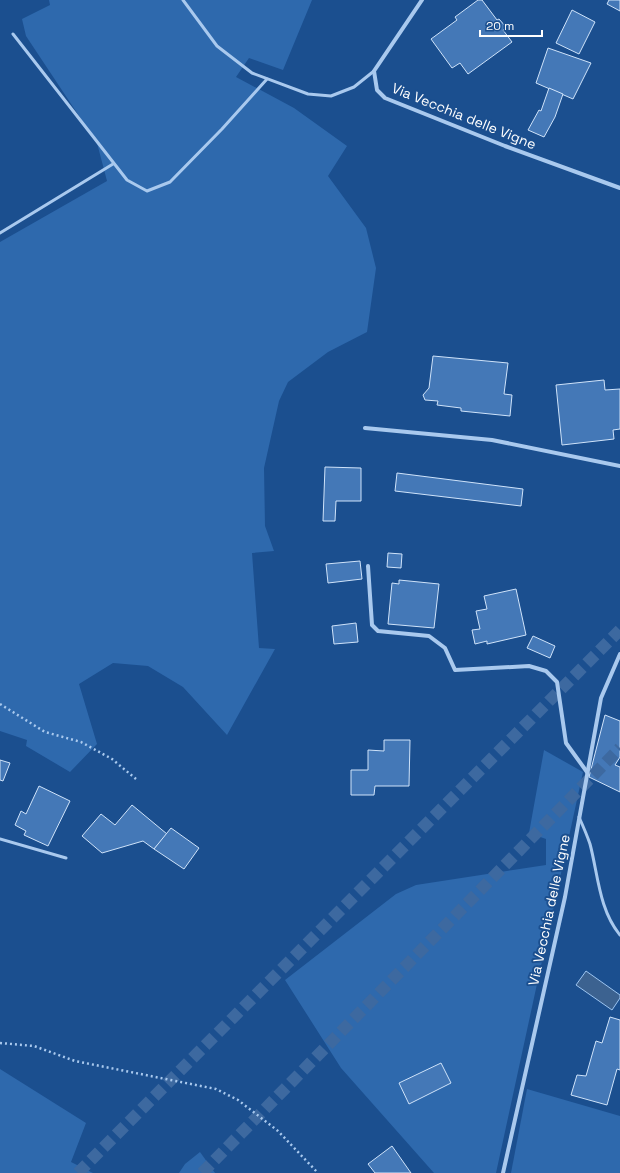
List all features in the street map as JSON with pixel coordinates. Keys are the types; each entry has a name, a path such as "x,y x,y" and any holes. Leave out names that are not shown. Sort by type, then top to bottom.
{"street":[{"path":"374,70 422,0"},
{"name":"Via Vecchia delle Vigne","path":"374,70 377,90 385,98 396,104 620,188"},
{"path":"365,428 492,440 620,466"},
{"path":"368,566 372,625 378,631 429,636 445,648 455,670 530,666 546,671 557,682 566,743 587,772"},
{"name":"Via Vecchia delle Vigne","path":"503,1173 565,897 600,698 620,654"}],"lane":[{"path":"183,0 217,46 252,72 308,94 331,96 354,86 374,70"},
{"path":"13,34 126,180 147,191 170,182 222,129 267,78"},
{"path":"0,233 113,164"},
{"path":"579,817 589,842 602,900 611,924 620,935"},
{"path":"0,839 66,858"}],"path":[{"path":"0,704 45,732 81,742 112,759 136,779"},
{"path":"0,1043 34,1046 75,1061 216,1089 238,1100 278,1131 318,1173"}],"shaded area":[{"path":"49,0 312,0 283,70 249,58 236,77 294,108 347,146 328,176 366,228 376,268 367,332 328,352 288,382 279,401 264,468 265,526 274,551 252,553 259,648 275,649 227,735 183,687 148,666 113,663 79,684 97,744 70,772 26,746 27,740 0,731 0,242 107,181 97,143 26,36 22,19 50,5"},
{"path":"544,750 583,772 496,1173 434,1173 341,1068 285,980 396,894 416,885 546,865 546,839 529,833"},
{"path":"586,971 620,995 620,998 612,1010 576,985"},
{"path":"0,1069 86,1123 71,1162 93,1173 0,1173"},
{"path":"527,1089 620,1116 620,1173 511,1173"},
{"path":"200,1152 215,1173 179,1173 185,1164"}],"building":[{"path":"478,0 482,0 497,20 499,19 506,27 503,30 512,42 468,74 460,63 452,68 431,39 457,20 455,17"},
{"path":"609,0 620,0 620,11 607,4"},
{"path":"572,10 595,22 579,54 556,43"},
{"path":"548,48 591,63 573,99 536,83"},
{"path":"549,88 563,94 555,117 544,137 528,130 539,110 541,111"},
{"path":"433,356 508,363 504,394 512,395 510,416 461,411 461,408 437,405 438,401 425,400 423,395 429,388"},
{"path":"604,380 605,390 620,389 620,429 613,430 614,439 562,445 556,385"},
{"path":"325,467 361,468 361,501 336,501 335,521 323,521"},
{"path":"397,473 523,489 521,506 395,491"},
{"path":"388,553 402,554 401,568 387,567"},
{"path":"360,561 362,579 328,583 326,564"},
{"path":"399,580 439,584 434,628 388,624 392,583 399,584"},
{"path":"516,589 526,635 487,644 487,641 475,644 472,630 480,629 476,611 487,609 484,596"},
{"path":"356,623 358,642 334,644 332,626"},
{"path":"533,636 555,646 550,658 527,648"},
{"path":"605,715 620,721 620,757 615,765 620,767 620,792 589,777"},
{"path":"384,740 410,740 409,786 375,786 374,795 351,795 351,770 368,770 368,750 384,751"},
{"path":"0,760 10,763 3,781 0,780"},
{"path":"39,786 70,801 48,846 24,835 26,831 15,825 21,811 26,814"},
{"path":"132,805 167,834 154,849 143,841 102,853 82,836 101,814 115,825"},
{"path":"171,828 199,848 184,869 154,849"},
{"path":"610,1017 620,1020 620,1070 617,1069 607,1105 571,1095 577,1075 586,1076 596,1041 602,1043"},
{"path":"441,1063 451,1083 409,1104 399,1083"},
{"path":"392,1146 411,1173 375,1173 368,1164"}],"tunnel":[{"path":"78,1173 620,630"},
{"path":"202,1173 620,748"}]}
